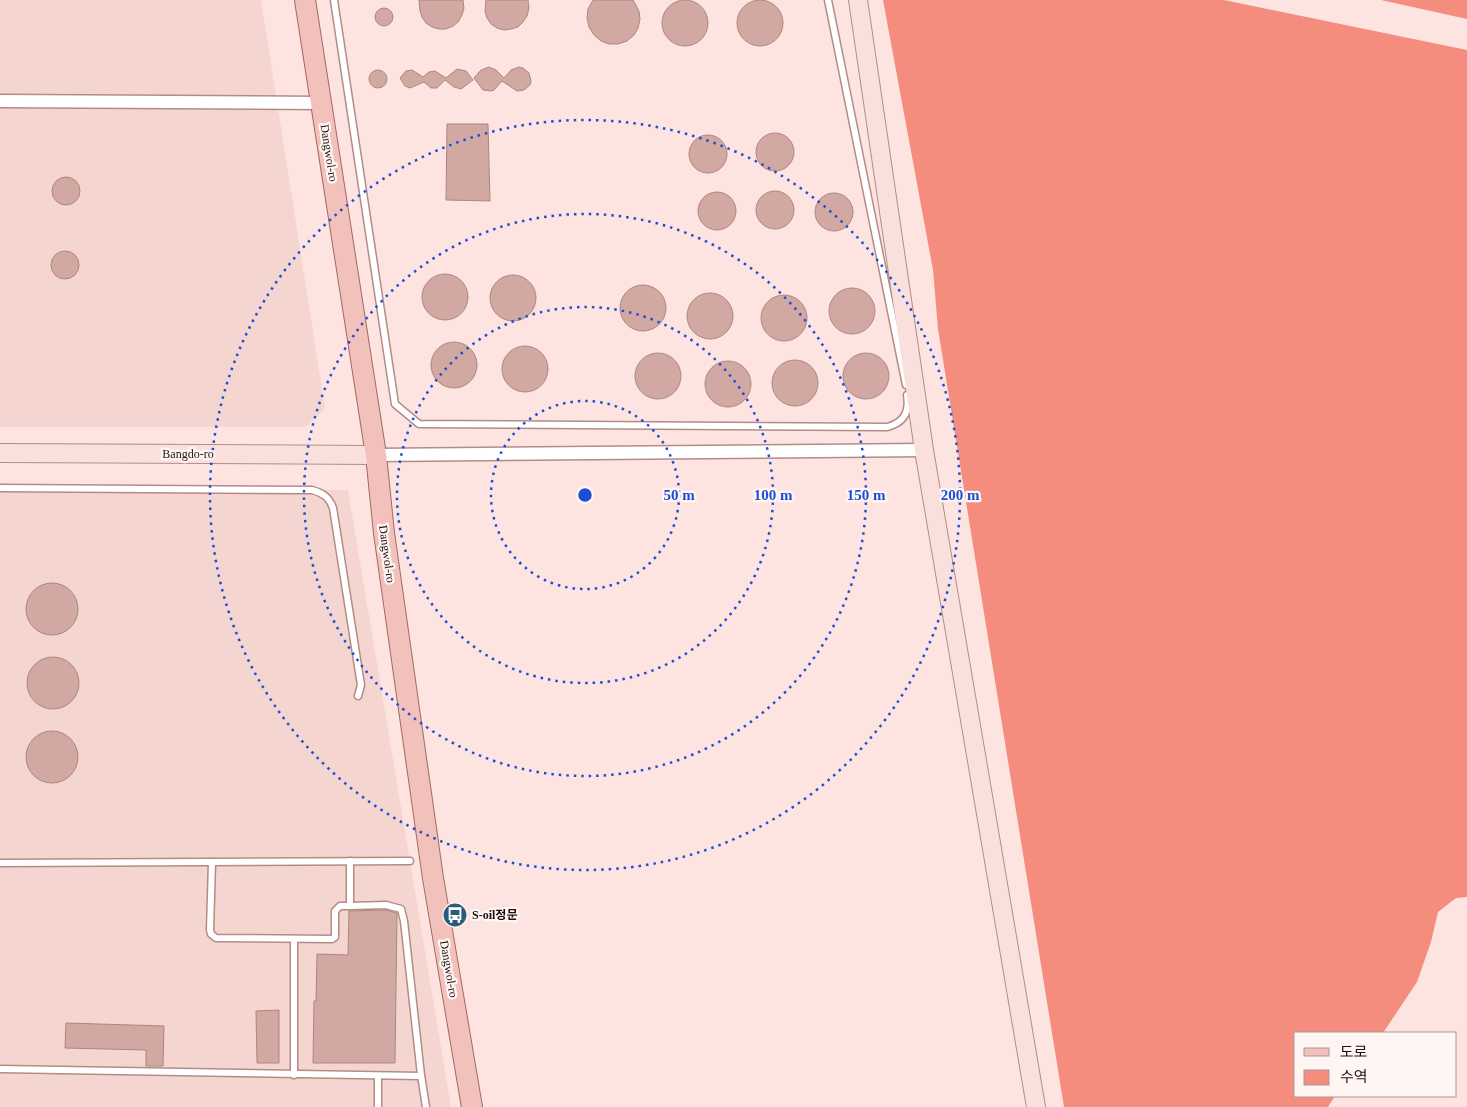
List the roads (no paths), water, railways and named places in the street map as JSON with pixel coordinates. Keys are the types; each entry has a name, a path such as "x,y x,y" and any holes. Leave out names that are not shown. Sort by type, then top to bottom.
{"main road":[{"name":"Dangwol-ro","path":"305,0 376,455 384,533 432,868 472,1107"},
{"path":"858,0 924,450 1036,1107"},
{"name":"Bangdo-ro","path":"0,453 376,455"}],"street":[{"path":"0,101 321,102"},
{"path":"376,455 924,450"}],"lane":[{"path":"334,0 395,404 418,424 887,427 897,424 906,416 908,401 828,0"},
{"path":"0,488 312,490 323,493 330,500 333,508 361,685 358,696"},
{"path":"0,863 410,860"},
{"path":"350,861 350,906"},
{"path":"212,862 210,930 216,938 332,939 335,937 335,912 340,906 386,905 401,909 426,1107"},
{"path":"294,938 294,1075"},
{"path":"0,1069 421,1076"},
{"path":"378,1076 378,1107"}],"water":[{"path":"883,0 1224,0 1467,50 1467,897 1456,898 1438,912 1431,942 1417,982 1384,1032 1294,1032 1294,1097 1334,1097 1328,1107 1064,1107 938,329 933,270"},
{"path":"1381,0 1467,0 1467,19"}],"place":[{"name":"S-oil정문","path":"455,915"}]}
